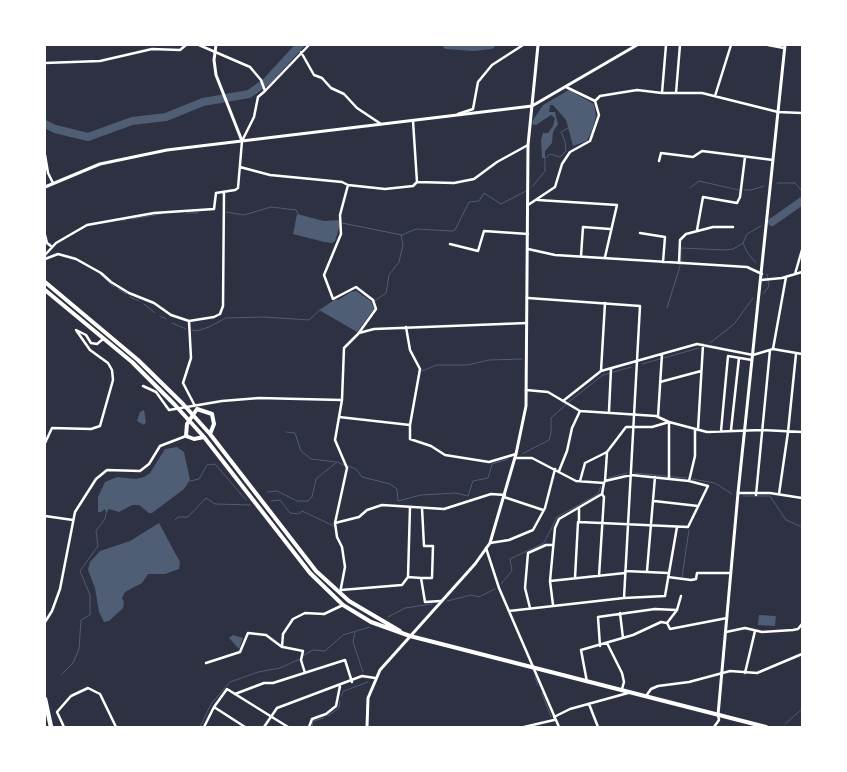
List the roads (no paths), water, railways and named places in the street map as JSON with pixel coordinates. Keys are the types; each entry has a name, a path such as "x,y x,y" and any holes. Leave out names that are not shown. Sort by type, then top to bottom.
{"highway":[{"path":"45,699 52,727"}],"main road":[{"path":"45,282 138,360 183,404 208,432 316,571 373,616 404,634"},
{"path":"45,290 132,362 175,405 204,437 310,573 343,605 378,626 410,636 766,727"},
{"path":"204,437 194,439 186,436 188,424 196,408 208,411 214,418 208,432"}],"street":[{"path":"45,63 100,61 152,49 180,50 186,45"},
{"path":"199,45 214,53 244,64 261,80 265,91"},
{"path":"216,45 214,53 216,74 222,94 242,141"},
{"path":"45,255 52,247 87,225 154,213 214,209 216,193 238,188 242,141 254,117 258,97 309,45"},
{"path":"458,116 473,109 478,82 492,64 523,45"},
{"path":"367,727 368,698 375,678 490,543 516,456 526,406 528,145 538,45"},
{"path":"45,187 100,164 167,150 532,106 637,45"},
{"path":"662,94 666,45"},
{"path":"676,94 680,45"},
{"path":"715,96 731,45"},
{"path":"714,727 719,720 718,715 724,673 730,573 744,430 763,280 762,274 785,46 768,45"},
{"path":"301,52 314,74 322,78 331,88 344,94 357,108 383,125"},
{"path":"538,200 541,195 555,187 568,154 590,142 600,115 595,101 566,87"},
{"path":"595,101 600,96 637,90 662,94 702,93 778,112 802,114"},
{"path":"413,121 417,182"},
{"path":"240,166 270,175 342,182 348,185 385,189 412,186 417,182 454,183 474,180 496,162 528,145"},
{"path":"659,161 661,153 693,157 702,152 773,160"},
{"path":"45,155 48,173 53,183"},
{"path":"697,230 703,197 737,203 740,197 745,156"},
{"path":"348,185 340,215 342,226 324,275 332,298 356,287 374,302 374,313 358,334 344,348 342,400 335,440 346,466 335,523 337,537 342,547 345,567 340,591 402,585 408,577 410,507"},
{"path":"45,259 58,254 76,259 101,273 129,294 154,303 171,315 189,321 214,317 222,311 224,192"},
{"path":"528,205 538,200 617,205 604,258"},
{"path":"581,256 583,226 610,229"},
{"path":"678,262 680,240 686,234 697,230 732,227"},
{"path":"450,244 478,251 484,231 528,234"},
{"path":"640,233 664,238 663,262"},
{"path":"45,234 47,243 52,247"},
{"path":"528,249 555,255 747,268 762,274"},
{"path":"795,274 802,250"},
{"path":"763,280 786,277 802,272"},
{"path":"756,495 772,350 786,277"},
{"path":"528,298 640,306 624,598"},
{"path":"601,371 605,303"},
{"path":"189,321 191,358 183,383 189,399 196,408"},
{"path":"358,334 374,329 527,323"},
{"path":"406,327 410,350 420,369 410,425 410,439 431,446 445,455 489,462 516,456 532,458 557,470 570,479 580,481 604,482 631,476 669,478 708,486 690,526 579,522"},
{"path":"45,443 52,428 91,429 100,426 113,380 112,370 103,359 90,350 76,330 86,335 91,343 97,344 103,339"},
{"path":"564,402 601,371 697,344 703,344 720,351 753,355 772,350 802,354"},
{"path":"689,481 695,456 703,344"},
{"path":"658,417 662,354"},
{"path":"779,494 796,354"},
{"path":"721,431 728,356 752,360"},
{"path":"731,430 739,358"},
{"path":"609,411 611,368"},
{"path":"660,382 701,371"},
{"path":"144,386 156,392 170,410 259,398 342,400"},
{"path":"526,390 548,392 580,411 609,411 658,417 696,430 802,432"},
{"path":"490,543 509,540 533,530 543,510 557,470 567,451 572,428 580,411"},
{"path":"339,417 410,425"},
{"path":"580,481 585,463 607,452 624,429 652,427 669,422"},
{"path":"669,422 669,478"},
{"path":"45,622 52,611 60,590 73,520 79,505 101,473 107,470 140,471 149,464 160,446 186,436"},
{"path":"599,576 602,494 607,452"},
{"path":"647,571 655,477"},
{"path":"738,493 802,496"},
{"path":"335,523 359,516 367,510 382,504 444,509 491,494 504,496 543,510"},
{"path":"553,605 550,581 552,545 553,533 559,519 602,494"},
{"path":"654,501 698,506"},
{"path":"408,577 432,578 434,546 424,546 422,508"},
{"path":"575,578 579,508"},
{"path":"45,516 73,520"},
{"path":"509,611 624,598 665,596 677,527"},
{"path":"530,608 524,588 528,553 546,545 552,545"},
{"path":"486,548 491,567 559,727"},
{"path":"550,581 647,571 691,580 696,579 697,573 730,573"},
{"path":"421,578 425,602 441,602"},
{"path":"667,623 677,610 681,596"},
{"path":"282,647 283,634 293,619 305,613 324,614 343,605"},
{"path":"600,646 598,617 620,612 655,609 677,610"},
{"path":"620,612 623,638"},
{"path":"667,623 670,629 727,618"},
{"path":"588,682 581,650 623,638 661,622 667,623"},
{"path":"726,632 745,628 755,630 798,630 802,624"},
{"path":"746,673 755,630"},
{"path":"206,664 240,652 248,633 266,635 282,647 302,650 301,660 305,673"},
{"path":"607,643 622,672 624,682 622,691"},
{"path":"646,696 651,689 658,686 689,682 730,671 746,673 764,671 802,654"},
{"path":"235,694 264,683 273,683 345,660 352,682"},
{"path":"264,727 278,708 365,676 375,678"},
{"path":"309,727 312,719 326,714 336,706 340,686"},
{"path":"64,727 57,712 71,696 88,688 100,694 116,727"},
{"path":"204,727 214,707 228,689 288,727"},
{"path":"524,727 530,727 589,704 629,693"},
{"path":"589,704 598,727"},
{"path":"214,707 245,727"}],"water":[{"path":"569,90 594,104 596,116 592,130 587,141 573,146 566,120 553,105 550,105 549,112 555,112 558,124 553,132 552,143 545,151 545,158 542,158 541,140 543,133 548,133 553,126 555,118 551,115 536,125 532,124 533,120 543,105"},
{"path":"297,214 324,221 339,220 340,225 335,241 332,243 324,242 293,234"},
{"path":"356,291 371,301 374,309 357,332 319,310 336,299 338,300"},
{"path":"144,410 146,422 144,425 137,421 140,412"},
{"path":"177,447 184,452 190,480 184,489 152,513 149,513 139,505 132,505 119,512 109,509 106,513 105,509 98,512 98,497 105,482 117,477 136,479 144,477 150,473 165,449"},
{"path":"159,523 180,562 179,569 165,574 148,574 142,583 125,592 122,598 124,602 123,608 109,621 104,622 99,612 95,588 88,570 90,562 100,551 130,541"},
{"path":"759,615 776,616 775,626 758,625"},
{"path":"233,635 243,638 239,649 229,638"}],"waterway":[{"path":"45,124 55,129 88,137 132,121 166,117 203,102 249,94 266,82 300,45"},
{"path":"447,45 473,47 491,45"},
{"path":"532,187 545,171 545,158 550,154 560,157 566,151 565,141 561,132 568,128"},
{"path":"690,188 699,181 739,190"},
{"path":"777,183 795,183 802,191"},
{"path":"744,190 764,186"},
{"path":"342,223 402,235 416,229 452,231 455,230 469,202 479,201 484,193 501,204 526,191"},
{"path":"772,222 802,201"},
{"path":"226,212 244,215 271,207 296,210 299,216"},
{"path":"187,213 198,213"},
{"path":"132,219 161,214"},
{"path":"121,220 126,220"},
{"path":"756,263 747,252 743,243 747,234 761,226"},
{"path":"373,302 386,293 389,275 399,262 403,245 401,235"},
{"path":"681,260 681,248 725,250 733,249 743,243"},
{"path":"667,308 680,266"},
{"path":"100,274 114,287"},
{"path":"764,293 769,286 767,274"},
{"path":"118,289 126,294"},
{"path":"130,297 139,301"},
{"path":"710,343 734,324 753,298"},
{"path":"144,304 155,313"},
{"path":"192,330 197,331 209,327 226,318 264,317 309,320 320,310"},
{"path":"160,316 166,319"},
{"path":"172,323 186,329"},
{"path":"642,364 699,348"},
{"path":"422,371 437,365 467,365 489,360 522,359"},
{"path":"522,454 549,440 551,418 570,401 603,375 631,367"},
{"path":"286,432 295,433 301,451 311,459 336,462"},
{"path":"348,466 356,469 362,477 390,484 397,489 398,501 421,495 456,493 468,496 473,481 488,478 492,464 508,459"},
{"path":"267,492 277,491 297,501 308,501 312,497 316,479 337,462 344,465"},
{"path":"190,481 199,479 207,465 215,464 246,500"},
{"path":"608,478 627,473"},
{"path":"635,473 686,478"},
{"path":"692,479 715,483 732,494"},
{"path":"501,584 512,571 510,559 544,543 557,517 598,494 601,486"},
{"path":"743,496 770,496 786,520 802,527"},
{"path":"175,520 178,517 188,517 206,498 215,504 250,505"},
{"path":"271,501 280,500 290,513 299,514 302,511 334,526"},
{"path":"62,674 73,663 79,649 81,620 90,615 90,595 80,571 98,546 96,531 105,519 106,513"},
{"path":"682,577 689,530"},
{"path":"447,601 471,595 479,597 495,589"},
{"path":"388,617 405,608 432,604"},
{"path":"302,656 313,650 325,651 343,635 370,627"},
{"path":"355,632 353,642 363,672"},
{"path":"200,727 211,704 230,682 258,672 280,668 300,659"},
{"path":"535,677 538,685"},
{"path":"341,696 344,691 368,682"},
{"path":"542,693 551,717"},
{"path":"328,716 339,708 340,701"},
{"path":"785,724 802,709"},
{"path":"312,727 313,721 324,718"}]}
